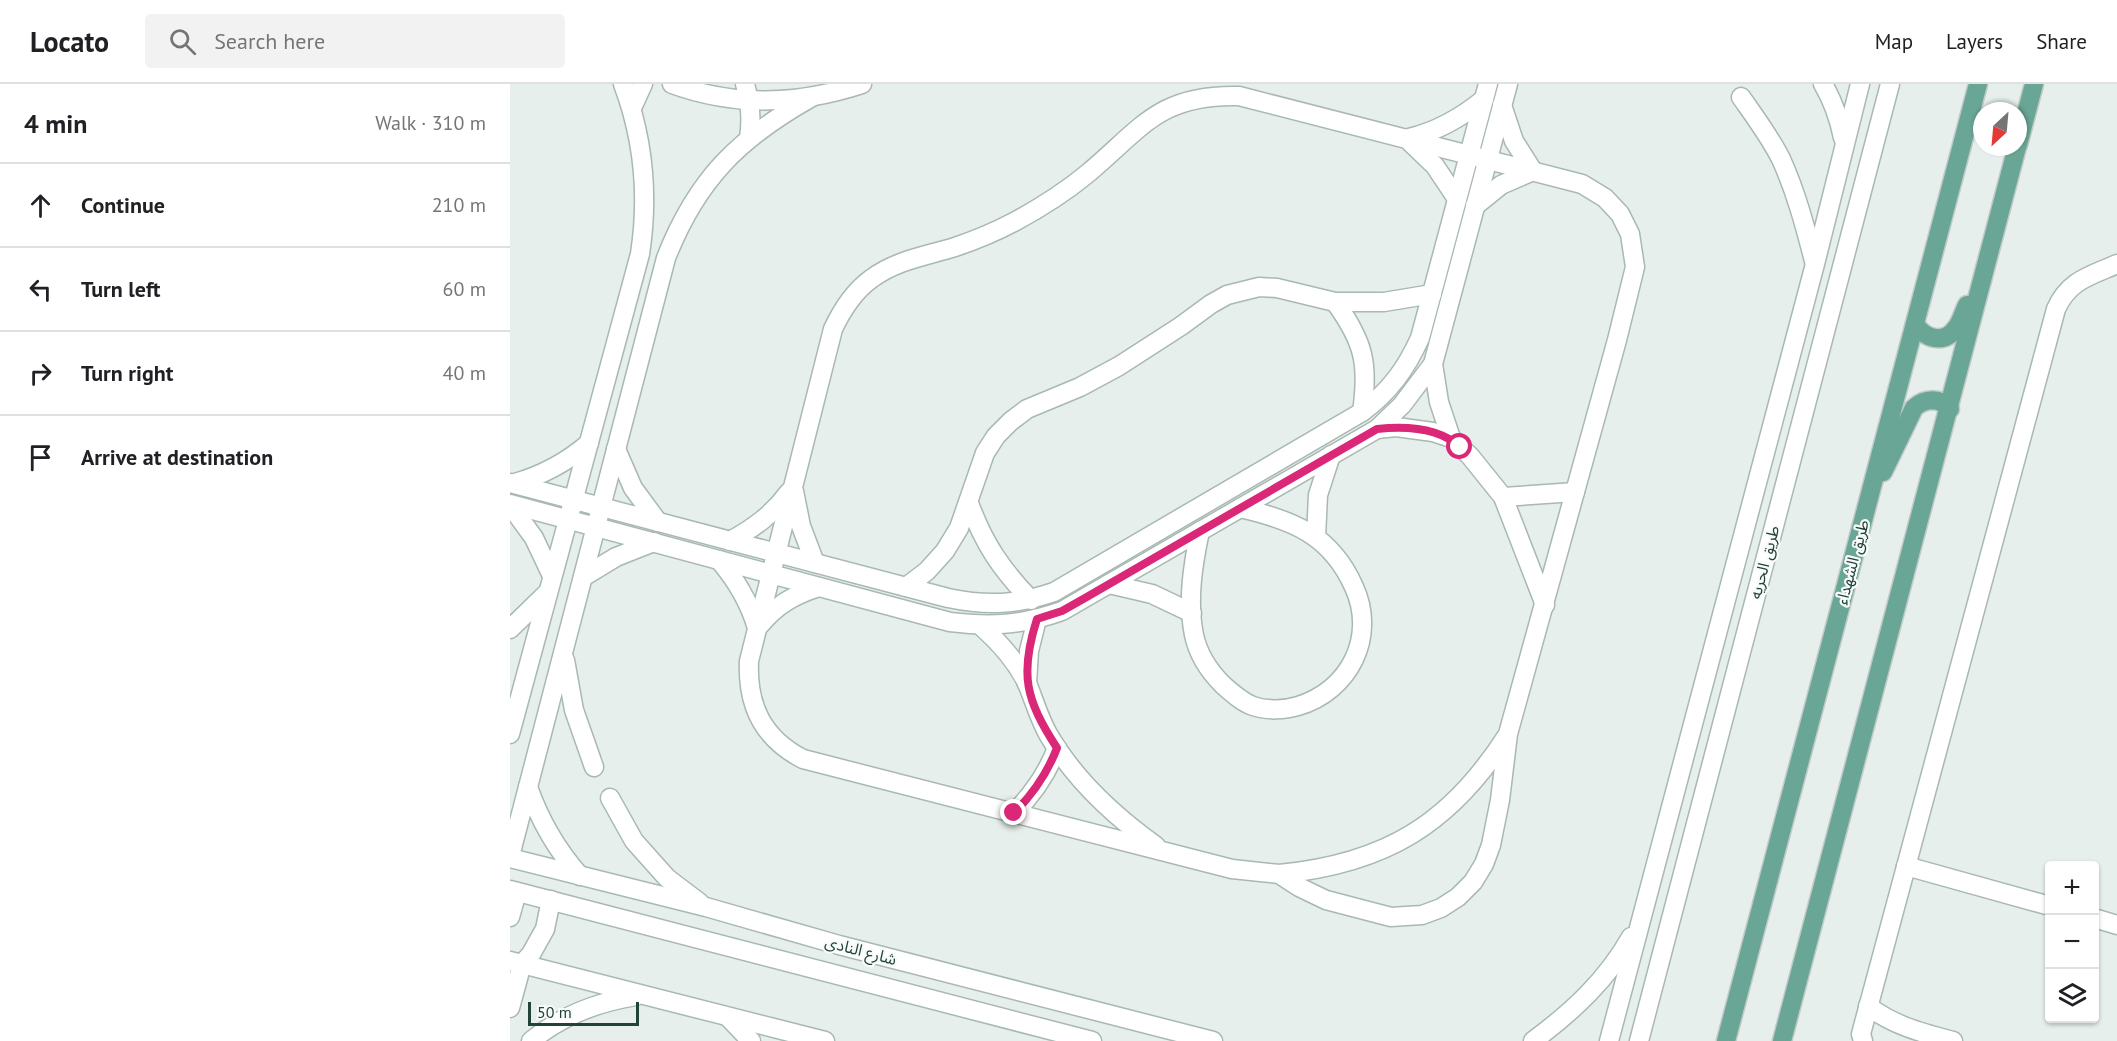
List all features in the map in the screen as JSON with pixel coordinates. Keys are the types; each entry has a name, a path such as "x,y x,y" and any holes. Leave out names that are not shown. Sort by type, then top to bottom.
{"main road":[{"name":"طريق الشهداء","path":"1726,1041 1978,84"},
{"path":"2027,111 2034,84"},
{"path":"1782,1041 2015,156"},
{"path":"1915,324 1926,336 1942,338 1949,335 1959,324 1972,292 1983,277"},
{"path":"1874,479 1887,467 1914,408 1919,403 1933,400 1946,404 1950,409"}],"street":[{"path":"510,734 640,254 644,229 644,172 632,108 623,84"},
{"path":"632,108 643,84"},
{"path":"672,84 707,95 747,93 781,101 812,97 862,84"},
{"path":"510,505 950,622 981,626 1009,625 1062,611 1377,429 1402,405 1433,364 1508,84"},
{"path":"1823,84 1831,97 1844,143"},
{"name":"طريق الحريه","path":"1609,1041 1815,264 1860,84"},
{"name":"طريق الحريه","path":"1639,1041 1890,84"},
{"path":"1406,139 1448,125 1467,113 1486,92"},
{"path":"512,483 975,604 1003,604 1031,600 1054,592 1362,412 1391,387 1412,356 1420,338 1486,92"},
{"path":"747,93 751,120 749,138"},
{"path":"1279,874 1326,900 1391,917 1413,916 1441,908 1466,889 1484,864 1491,845 1500,800 1508,734 1545,605 1635,267 1630,234 1620,214 1605,198 1582,184 1239,96 1216,95 1193,99 1160,111 1052,200 1012,223 972,241 907,260 887,268 869,280 854,294 839,314 833,329 749,661 750,698 762,723 780,744 803,759 1232,869 1279,874 1349,863 1382,851 1413,835 1442,814 1467,791 1490,764 1508,734"},
{"path":"510,857 666,258 675,235 686,213 714,172 749,138 812,97"},
{"path":"1741,97 1780,158 1795,192 1815,264"},
{"path":"1502,105 1514,141 1533,171"},
{"path":"1406,139 1435,166 1457,199"},
{"path":"1475,206 1501,185 1533,171"},
{"path":"1835,182 1862,190"},
{"path":"1863,1041 1861,1034 1868,1006 2056,309 2061,297 2069,287 2117,264"},
{"path":"906,587 927,571 945,551 959,528 985,453 996,436 1011,421 1027,409 1080,387 1119,366 1227,295 1259,287 1277,288 1335,302 1384,302 1432,294"},
{"path":"1335,302 1353,326 1363,354 1366,383 1362,412"},
{"path":"1433,364 1439,402 1451,438 1481,469 1503,497 1545,605"},
{"path":"1377,429 1414,428 1451,438"},
{"path":"512,483 534,478 554,468 573,457 589,443"},
{"path":"616,449 633,488 658,522"},
{"path":"1317,537 1318,495 1331,455"},
{"path":"730,541 749,531 766,518 793,486"},
{"path":"793,486 801,526 815,563"},
{"path":"1503,497 1575,492"},
{"path":"969,503 979,531 993,556 1010,579 1031,600"},
{"path":"510,505 534,538 550,584"},
{"path":"1200,531 1193,572 1192,613 1195,636 1203,658 1215,678 1232,694 1252,706 1289,708 1311,702 1331,690 1347,673 1358,652 1362,638 1362,615 1357,592 1334,552 1317,537 1280,519 1240,508"},
{"path":"583,577 616,557 654,542"},
{"path":"719,560 740,586 748,601 757,629"},
{"path":"510,629 550,584"},
{"path":"1109,584 1152,594 1192,613"},
{"path":"757,629 783,602 819,586"},
{"path":"1027,684 1029,651 1037,619"},
{"path":"981,626 1007,652 1027,684 1039,717 1057,748 1106,805 1165,852"},
{"path":"564,650 574,710 594,767"},
{"path":"1014,813 1040,784 1057,748"},
{"path":"528,787 549,835 563,857 580,876"},
{"path":"610,798 634,841 667,878 706,907"},
{"name":"شارع النادى","path":"510,857 706,907 839,945 1213,1041"},
{"path":"1906,866 2045,905"},
{"path":"510,917 514,891"},
{"name":"شارع النادى","path":"514,891 1092,1041"},
{"path":"513,962 531,954 542,935 549,915 550,900"},
{"path":"1533,1041 1575,1007 1606,975 1626,947 1642,917"},
{"path":"2099,920 2117,925"},
{"path":"832,974 838,971 844,961 839,945"},
{"path":"874,984 870,968 879,955"},
{"path":"513,962 825,1041"},
{"path":"510,1008 513,962"},
{"path":"531,1041 555,1024 586,1009 619,998 642,995"},
{"path":"1868,1006 1898,1025 1953,1041"},
{"path":"726,1016 751,1041"}],"route":[{"path":"1014,813 1040,784 1057,748 1039,717 1027,684 1029,651 1037,619 1062,611 1377,429 1396,427 1433,432 1451,438 1460,447"}]}
